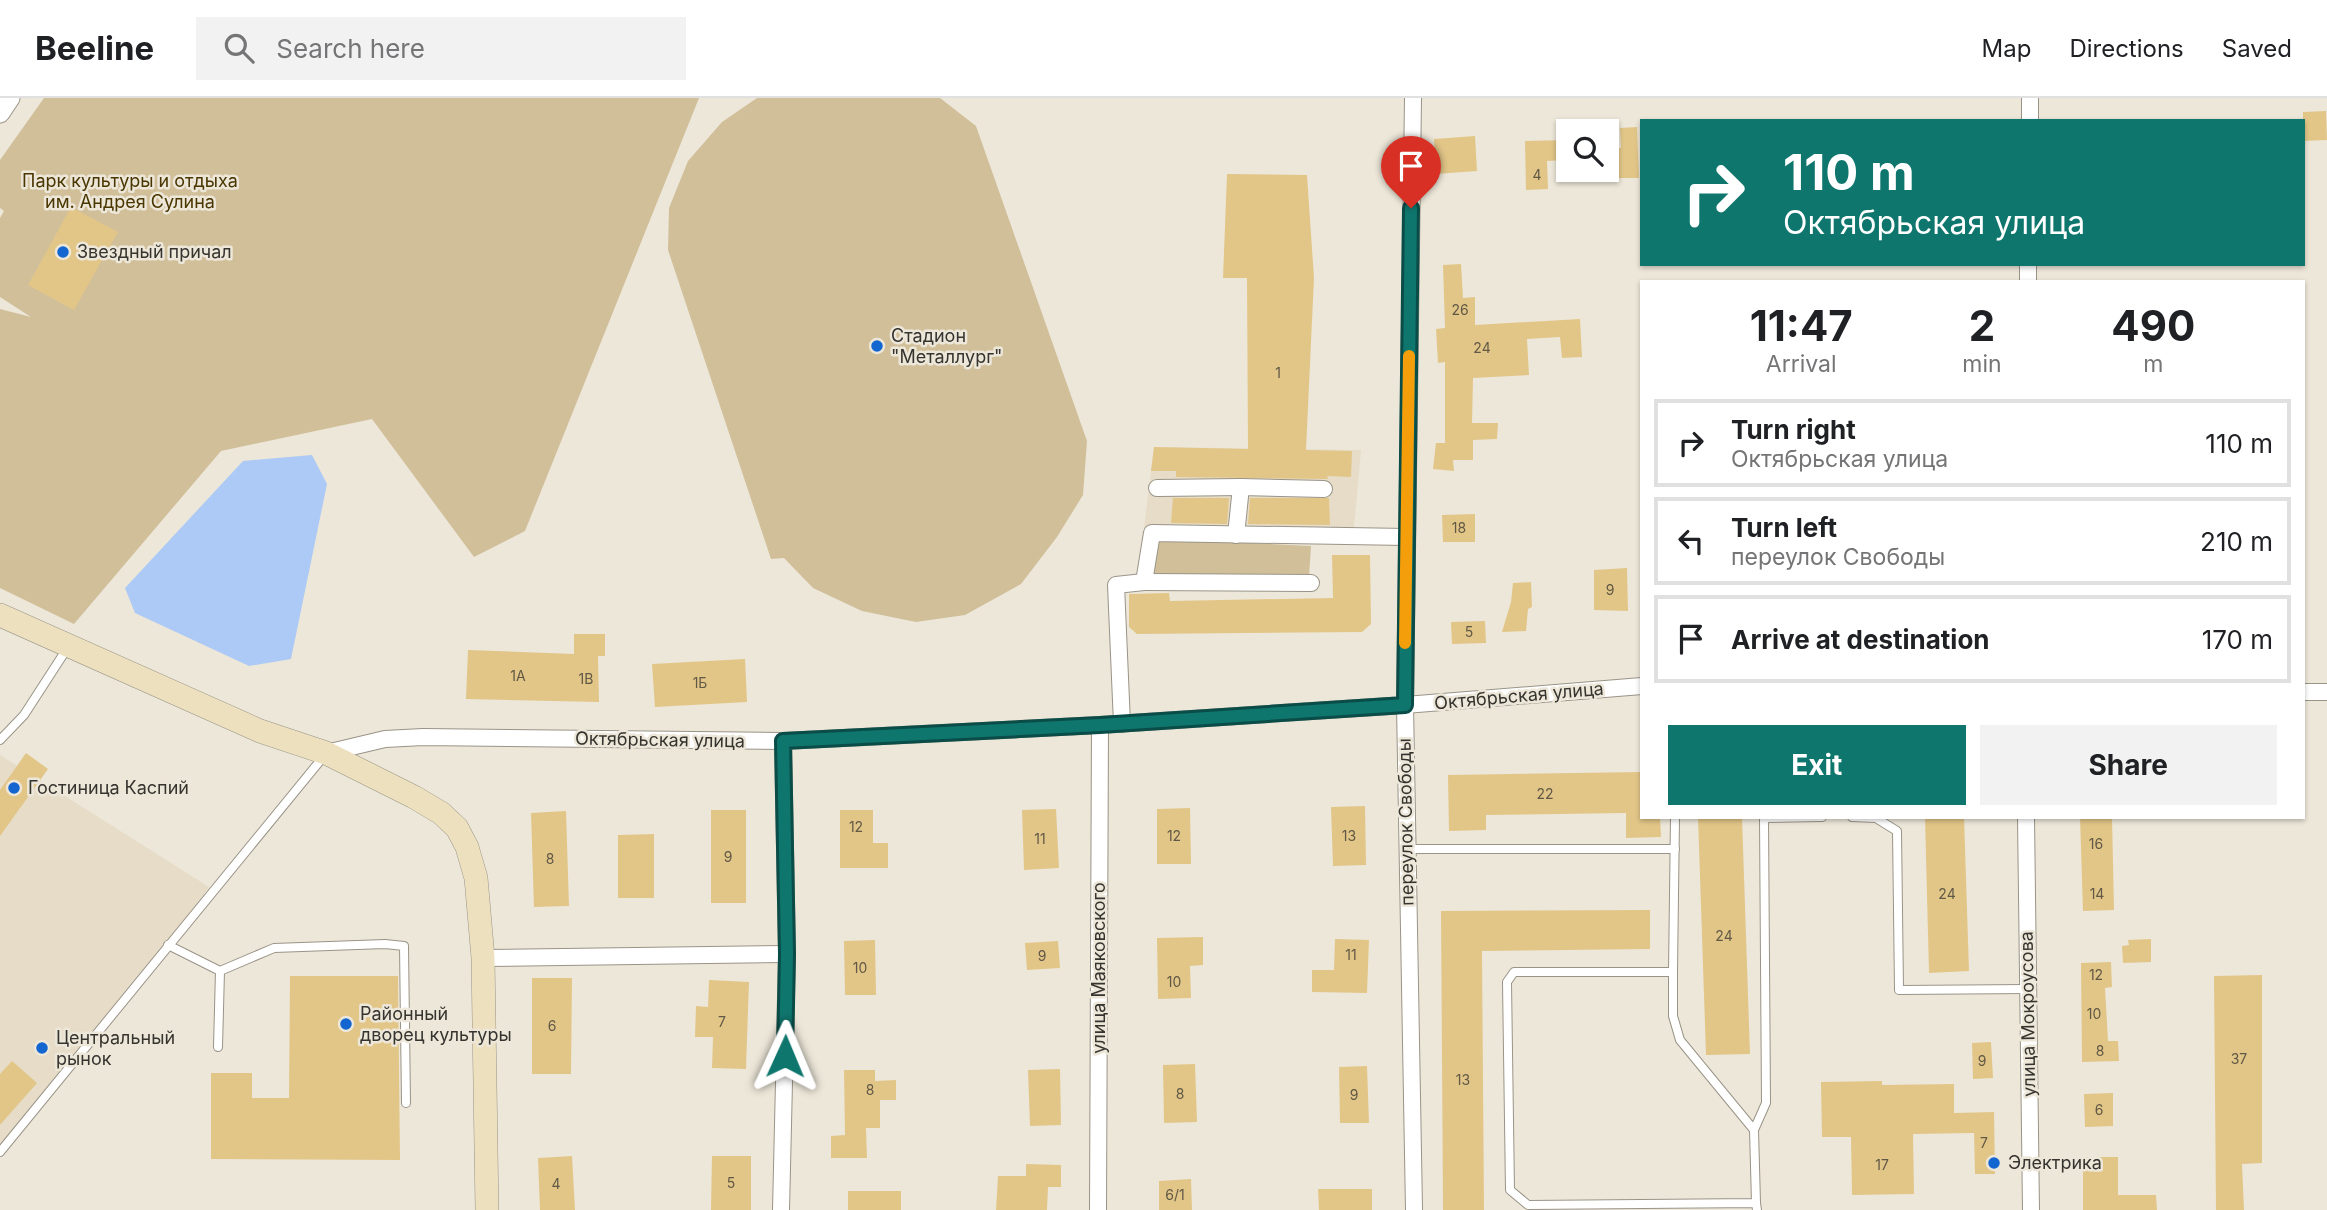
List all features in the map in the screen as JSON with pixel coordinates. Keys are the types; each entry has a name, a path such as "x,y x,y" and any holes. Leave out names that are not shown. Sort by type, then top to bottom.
{"main road":[{"name":"Октябрьская улица","path":"0,615 260,730 326,752"},
{"path":"326,752 441,813 457,828 467,847 476,878 483,958 487,1210"}],"street":[{"path":"0,113 10,98"},
{"name":"переулок Свободы","path":"1413,98 1405,705 1413,1210"},
{"path":"2030,98 2030,119"},
{"path":"1236,535 1241,487"},
{"path":"1157,488 1324,489"},
{"path":"1144,582 1152,533 1407,537"},
{"path":"1122,724 1116,585 1144,582 1311,583"},
{"name":"Октябрьская улица","path":"326,752 386,739 423,737 783,741 1122,724 1640,686"},
{"path":"2305,692 2327,692"},
{"name":"улица Маяковского","path":"1098,1210 1100,725"},
{"path":"781,1210 787,954 783,741"},
{"name":"улица Мокроусова","path":"2026,819 2031,1210"},
{"path":"483,958 787,954"}],"lane":[{"path":"0,740 24,715 69,646"},
{"path":"0,1152 326,752"},
{"path":"1675,819 1673,1016 1680,1040 1754,1130"},
{"path":"1674,972 1514,972 1507,982 1510,1190 1528,1205 1756,1206 1754,1130 1766,1103 1764,819"},
{"path":"1878,819 1897,831 1899,990 2028,989"},
{"path":"1406,849 1675,849"},
{"path":"168,945 220,971 274,948 385,944 404,946 406,1103"},
{"path":"218,1047 220,971"}],"shaded area":[{"path":"1154,447 1361,450 1354,528 1144,529"},
{"name":"Центральный рынок","path":"0,755 209,887 168,945 0,1152"}],"green space":[{"name":"Парк культуры и отдыха им. Андрея Сулина","path":"44,98 699,98 525,531 474,557 372,419 221,451 74,624 0,588 0,309 31,317 0,297 0,218 4,211 0,208 0,160"},
{"name":"Стадион \"Металлург\"","path":"757,98 940,98 976,126 1087,441 1083,495 1057,537 1021,584 965,615 916,622 862,611 813,588 784,558 771,559 668,250 669,208 688,161 722,122"},
{"path":"1155,538 1311,546 1309,577 1150,574"}],"water":[{"path":"312,455 327,484 291,659 249,666 135,613 125,588 243,461"}],"building":[{"path":"2326,111 2327,140 2305,141 2303,112"},
{"path":"1637,127 1639,178 1619,178 1620,128"},
{"path":"1475,136 1477,171 1436,174 1434,139"},
{"path":"1556,140 1556,161 1547,161 1548,189 1526,190 1525,141"},
{"path":"1227,174 1307,175 1314,278 1306,450 1352,451 1351,477 1176,477 1176,471 1151,471 1154,447 1248,449 1247,278 1223,278"},
{"path":"71,207 118,232 74,310 28,285"},
{"path":"1461,264 1463,298 1475,297 1475,325 1580,319 1582,357 1562,358 1560,337 1527,339 1529,375 1473,378 1472,423 1498,423 1497,439 1473,440 1473,460 1453,460 1454,471 1433,469 1436,443 1445,443 1445,362 1438,363 1436,329 1445,328 1443,265"},
{"path":"1173,498 1229,498 1227,524 1171,523"},
{"path":"1250,498 1329,498 1330,525 1248,524"},
{"path":"1475,514 1475,542 1443,542 1442,515"},
{"path":"1332,555 1370,555 1371,624 1362,632 1137,634 1129,627 1129,594 1169,593 1170,601 1333,598"},
{"path":"1627,568 1628,611 1594,610 1594,570"},
{"path":"1531,582 1532,607 1528,609 1526,631 1502,632 1511,602 1513,583"},
{"path":"1485,621 1486,643 1452,644 1451,622"},
{"path":"574,634 605,634 605,656 598,656 599,702 466,699 468,650 574,654"},
{"path":"745,659 747,702 655,707 652,664"},
{"path":"26,753 48,769 0,836 0,790"},
{"path":"1640,772 1640,819 1660,819 1661,837 1626,838 1626,813 1486,815 1486,830 1449,831 1448,775"},
{"path":"1365,806 1366,865 1333,866 1331,807"},
{"path":"1190,808 1191,864 1157,864 1157,809"},
{"path":"1056,809 1059,868 1024,870 1022,810"},
{"path":"711,810 746,810 746,903 711,903"},
{"path":"840,810 873,810 873,843 888,843 888,868 840,868"},
{"path":"566,811 569,906 534,907 531,813"},
{"path":"1698,819 1742,819 1750,1054 1706,1055"},
{"path":"1925,819 1964,819 1969,971 1929,973"},
{"path":"2080,819 2112,819 2114,910 2083,911"},
{"path":"654,834 654,898 618,898 618,835"},
{"path":"1650,910 1650,949 1482,951 1484,1210 1443,1210 1441,911"},
{"path":"1203,937 1203,965 1190,966 1191,998 1158,999 1157,938"},
{"path":"1335,939 1369,940 1367,993 1312,992 1312,970 1334,970"},
{"path":"2151,939 2151,962 2123,963 2122,946 2129,945 2128,940"},
{"path":"875,940 876,995 845,995 844,941"},
{"path":"1058,941 1060,968 1027,970 1025,943"},
{"path":"2111,962 2112,987 2105,988 2108,1041 2118,1041 2119,1061 2082,1062 2081,963"},
{"path":"2262,975 2262,1163 2242,1164 2244,1210 2216,1210 2214,976"},
{"name":"Районный дворец культуры","path":"290,976 398,976 400,1160 211,1159 211,1073 252,1073 252,1098 289,1098"},
{"path":"532,978 572,978 571,1074 532,1074"},
{"path":"709,980 749,982 746,1069 712,1068 713,1037 695,1037 696,1006 708,1007"},
{"path":"1991,1042 1993,1078 1973,1079 1972,1043"},
{"path":"12,1061 37,1083 0,1125 0,1074"},
{"path":"1195,1064 1197,1122 1164,1123 1163,1065"},
{"path":"1367,1066 1369,1123 1340,1123 1339,1067"},
{"path":"1060,1069 1061,1125 1030,1126 1028,1070"},
{"path":"844,1070 875,1070 875,1081 896,1080 896,1100 880,1100 880,1128 866,1128 867,1158 831,1158 831,1136 845,1135"},
{"path":"1882,1081 1882,1085 1954,1084 1954,1113 1994,1112 1995,1174 1975,1174 1974,1133 1913,1134 1914,1194 1852,1195 1851,1137 1822,1137 1821,1082"},
{"path":"2113,1093 2113,1126 2085,1127 2084,1094"},
{"path":"572,1156 575,1210 540,1210 538,1158"},
{"path":"712,1156 751,1156 751,1210 711,1210"},
{"path":"2083,1157 2118,1157 2118,1195 2156,1195 2157,1210 2083,1210"},
{"path":"1026,1164 1061,1165 1061,1187 1048,1187 1047,1210 996,1210 998,1176 1026,1176"},
{"path":"1191,1179 1192,1210 1159,1210 1159,1181"},
{"path":"1318,1189 1372,1189 1372,1210 1319,1210"},
{"path":"848,1191 901,1191 901,1210 848,1210"}],"slow traffic":[{"path":"1405,643 1409,356"}],"place":[{"name":"Звездный причал","path":"63,252"},
{"name":"Стадион \"Металлург\"","path":"877,346"},
{"name":"Гостиница Каспий","path":"14,788"},
{"name":"Районный дворец культуры","path":"346,1024"},
{"name":"Центральный рынок","path":"42,1048"},
{"name":"Электрика","path":"1994,1163"}],"route":[{"path":"785,1056 787,954 783,741 1100,725 1405,705 1411,208"}]}
